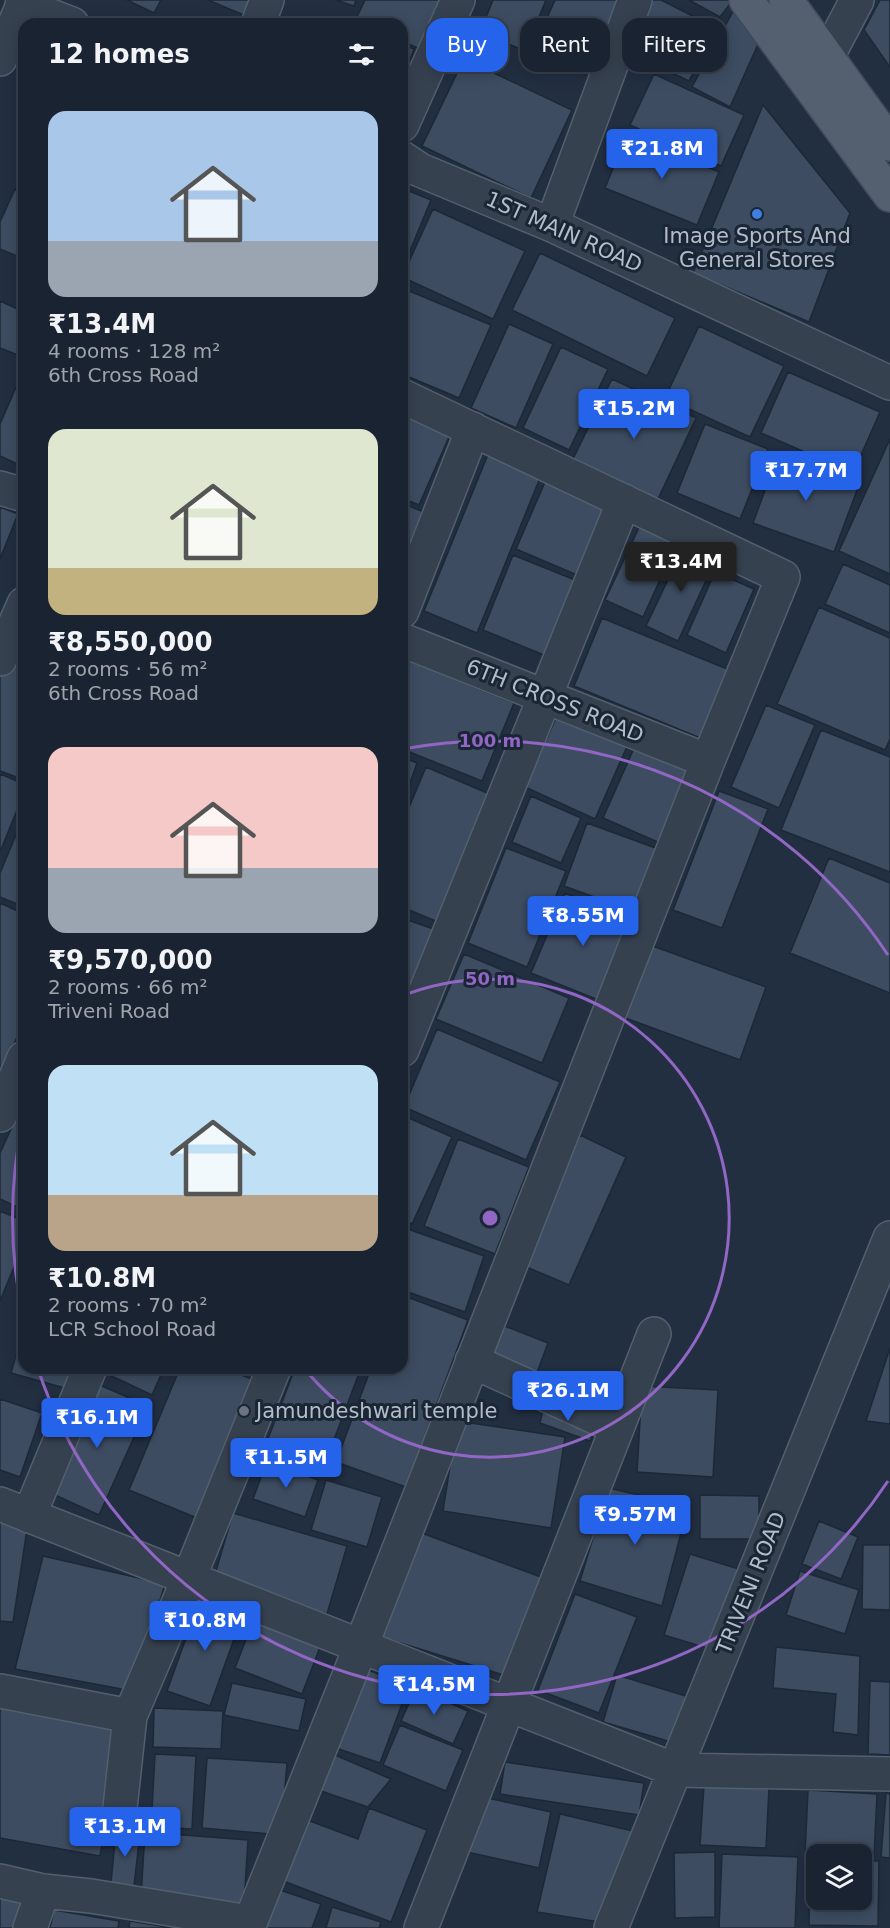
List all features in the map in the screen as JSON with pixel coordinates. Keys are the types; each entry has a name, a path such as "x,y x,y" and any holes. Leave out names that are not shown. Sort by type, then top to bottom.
{"main road":[{"path":"746,0 890,195"},
{"path":"786,0 890,144"}],"street":[{"path":"260,18 267,0"},
{"path":"408,112 458,0"},
{"path":"552,225 635,0"},
{"path":"827,57 857,0"},
{"path":"0,59 24,3 58,18"},
{"name":"1ST MAIN ROAD","path":"408,162 420,170 552,225 890,383"},
{"path":"0,1881 43,1891 91,1896 249,1925 361,1646 708,761 783,577 408,399"},
{"path":"408,596 473,429"},
{"path":"0,488 18,493"},
{"path":"408,1035 624,501"},
{"path":"0,659 18,618"},
{"name":"6TH CROSS ROAD","path":"408,642 708,761"},
{"path":"0,1115 18,1072"},
{"name":"TRIVENI ROAD","path":"611,1928 890,1238"},
{"path":"420,1928 654,1334"},
{"path":"472,1361 617,1427"},
{"path":"87,1374 14,1510 675,1770 890,1774"},
{"path":"120,1808 130,1716 272,1374"},
{"path":"0,1691 130,1716"},
{"path":"30,1928 43,1891"}],"building":[{"path":"127,0 161,0 154,13"},
{"path":"208,0 258,0 251,18"},
{"path":"336,0 356,0 354,6"},
{"path":"365,0 445,0 437,18 426,18 426,41 422,50 408,44 408,18 356,18"},
{"path":"493,0 546,0 539,18 520,18 520,49 508,44 508,18 486,18"},
{"path":"555,0 620,0 610,33 610,18 547,18"},
{"path":"649,0 661,0 696,18 640,18"},
{"path":"689,0 733,0 720,17"},
{"path":"880,0 890,0 890,67 864,30"},
{"path":"737,4 763,33 730,107 692,87 700,72 727,72 727,22"},
{"path":"408,47 414,49 408,64"},
{"path":"458,72 492,72 572,110 531,198 422,146"},
{"path":"579,72 598,72 596,79"},
{"path":"670,72 694,72 689,81"},
{"path":"654,74 744,115 721,166 630,125"},
{"path":"763,105 850,213 809,322 693,273"},
{"path":"627,134 719,172 697,225 605,188"},
{"path":"15,189 18,190 18,256 0,249 0,222"},
{"path":"408,190 431,200 408,256"},
{"path":"433,209 525,251 493,319 408,280 408,264"},
{"path":"540,253 675,318 647,376 512,310"},
{"path":"408,290 491,325 459,398 408,377"},
{"path":"0,301 18,309 18,355 0,348"},
{"path":"509,324 553,344 516,428 471,408"},
{"path":"699,326 784,366 750,437 665,398"},
{"path":"561,347 608,369 569,450 523,428"},
{"path":"788,372 880,412 853,473 761,433"},
{"path":"612,379 696,418 657,501 572,461"},
{"path":"18,383 18,464 0,456 0,424"},
{"path":"408,412 452,430 419,505 408,500"},
{"path":"705,424 768,449 740,519 677,493"},
{"path":"890,439 890,574 839,551"},
{"path":"489,452 542,473 477,633 424,611"},
{"path":"779,452 860,482 834,552 753,523"},
{"path":"545,482 606,509 577,575 516,549"},
{"path":"408,506 433,516 408,574"},
{"path":"0,507 18,514 0,559"},
{"path":"643,519 680,536 643,617 605,600"},
{"path":"685,544 716,559 678,641 646,626"},
{"path":"513,555 575,580 544,655 483,630"},
{"path":"843,564 890,585 890,633 825,604"},
{"path":"715,572 754,589 726,653 687,635"},
{"path":"819,607 890,638 890,739 885,750 777,704"},
{"path":"602,618 737,673 710,742 574,686"},
{"path":"18,630 18,778 0,771 0,676"},
{"path":"408,660 514,703 482,781 408,751"},
{"path":"766,705 815,725 779,808 731,787"},
{"path":"559,711 629,742 595,819 525,787"},
{"path":"821,730 890,757 890,872 781,830"},
{"path":"635,746 692,771 660,843 603,818"},
{"path":"408,759 417,763 408,789"},
{"path":"426,767 492,795 438,922 408,910 408,810"},
{"path":"0,774 18,782 18,808 0,852"},
{"path":"719,791 768,809 722,928 673,910"},
{"path":"531,796 581,818 561,863 512,842"},
{"path":"587,823 661,850 638,913 564,886"},
{"path":"18,830 18,904 0,897 0,873"},
{"path":"506,848 566,871 527,967 468,943"},
{"path":"829,858 890,883 890,993 790,953"},
{"path":"565,893 634,921 601,1001 531,973"},
{"path":"0,903 18,911 18,1035 0,1076"},
{"path":"408,920 439,931 408,1016"},
{"path":"647,944 766,987 740,1060 620,1016"},
{"path":"464,954 569,998 542,1063 436,1019"},
{"path":"437,1029 560,1082 526,1160 408,1109 408,1098"},
{"path":"18,1114 18,1207 0,1199 0,1153"},
{"path":"408,1118 452,1137 412,1224 408,1222"},
{"path":"580,1135 626,1157 569,1285 522,1265"},
{"path":"458,1139 529,1167 495,1254 424,1226"},
{"path":"0,1211 18,1218 18,1258 0,1301"},
{"path":"408,1229 484,1256 465,1312 408,1292"},
{"path":"408,1297 468,1320 406,1487 336,1462 369,1374 408,1374"},
{"path":"497,1323 548,1343 535,1378 483,1359"},
{"path":"18,1348 18,1374 76,1374 72,1390 11,1373"},
{"path":"890,1348 890,1424 866,1421"},
{"path":"107,1374 161,1374 152,1395"},
{"path":"177,1374 239,1374 254,1380 197,1518 129,1490"},
{"path":"293,1374 359,1374 321,1474 263,1452"},
{"path":"95,1383 148,1406 99,1515 46,1491"},
{"path":"642,1386 718,1390 713,1477 637,1472"},
{"path":"0,1399 42,1413 20,1477 0,1470"},
{"path":"544,1404 596,1421 590,1441 540,1423"},
{"path":"457,1421 565,1437 551,1528 443,1511"},
{"path":"267,1461 318,1480 305,1517 253,1499"},
{"path":"326,1480 382,1497 367,1547 311,1530"},
{"path":"608,1488 688,1506 662,1606 580,1581"},
{"path":"700,1495 759,1496 759,1539 700,1539"},
{"path":"0,1508 29,1516 13,1622 0,1621"},
{"path":"233,1513 347,1546 327,1614 213,1581"},
{"path":"819,1521 858,1537 841,1579 802,1564"},
{"path":"416,1531 549,1580 510,1677 378,1636"},
{"path":"863,1545 890,1545 890,1610 862,1609"},
{"path":"690,1554 742,1570 716,1651 664,1635"},
{"path":"43,1556 165,1584 132,1691 15,1669"},
{"path":"800,1571 859,1590 845,1634 786,1615"},
{"path":"575,1594 637,1617 599,1713 538,1690"},
{"path":"200,1599 243,1614 210,1706 167,1691"},
{"path":"255,1616 322,1642 302,1694 235,1668"},
{"path":"776,1647 860,1656 858,1735 833,1732 836,1694 773,1688"},
{"path":"362,1668 409,1685 380,1763 333,1747"},
{"path":"617,1675 689,1697 675,1743 603,1722"},
{"path":"870,1681 890,1682 890,1755 868,1754"},
{"path":"232,1683 306,1699 299,1731 224,1715"},
{"path":"416,1688 468,1711 453,1744 401,1721"},
{"path":"0,1699 124,1721 100,1856 0,1838"},
{"path":"154,1708 223,1711 221,1749 153,1747"},
{"path":"400,1725 463,1750 446,1791 383,1765"},
{"path":"328,1752 391,1779 368,1807 312,1788"},
{"path":"155,1754 196,1756 192,1829 151,1827"},
{"path":"207,1758 287,1763 281,1835 202,1828"},
{"path":"505,1762 644,1783 639,1815 500,1794"},
{"path":"704,1785 769,1788 766,1848 700,1845"},
{"path":"808,1790 877,1794 874,1857 872,1857 872,1844 806,1844 805,1854"},
{"path":"886,1793 890,1794 890,1858 881,1857"},
{"path":"479,1796 551,1812 539,1868 467,1852"},
{"path":"369,1808 427,1830 391,1922 278,1879 302,1818 358,1839"},
{"path":"560,1814 633,1831 606,1923 537,1912"},
{"path":"117,1822 141,1825 133,1894 110,1892"},
{"path":"145,1832 248,1840 244,1904 141,1896"},
{"path":"715,1852 715,1917 675,1918 674,1853"},
{"path":"722,1854 798,1857 795,1928 719,1928"},
{"path":"872,1861 879,1861 878,1926 809,1925 809,1910 872,1910"},
{"path":"0,1884 25,1890 17,1928 0,1928"},
{"path":"277,1889 321,1904 312,1928 263,1928"},
{"path":"332,1907 381,1922 379,1928 326,1928"},
{"path":"54,1910 119,1921 118,1928 50,1928"},
{"path":"130,1921 173,1928 129,1928"}],"place":[{"name":"Image Sports And General Stores","path":"757,214"},
{"name":"Jamundeshwari temple","path":"244,1411"}]}
